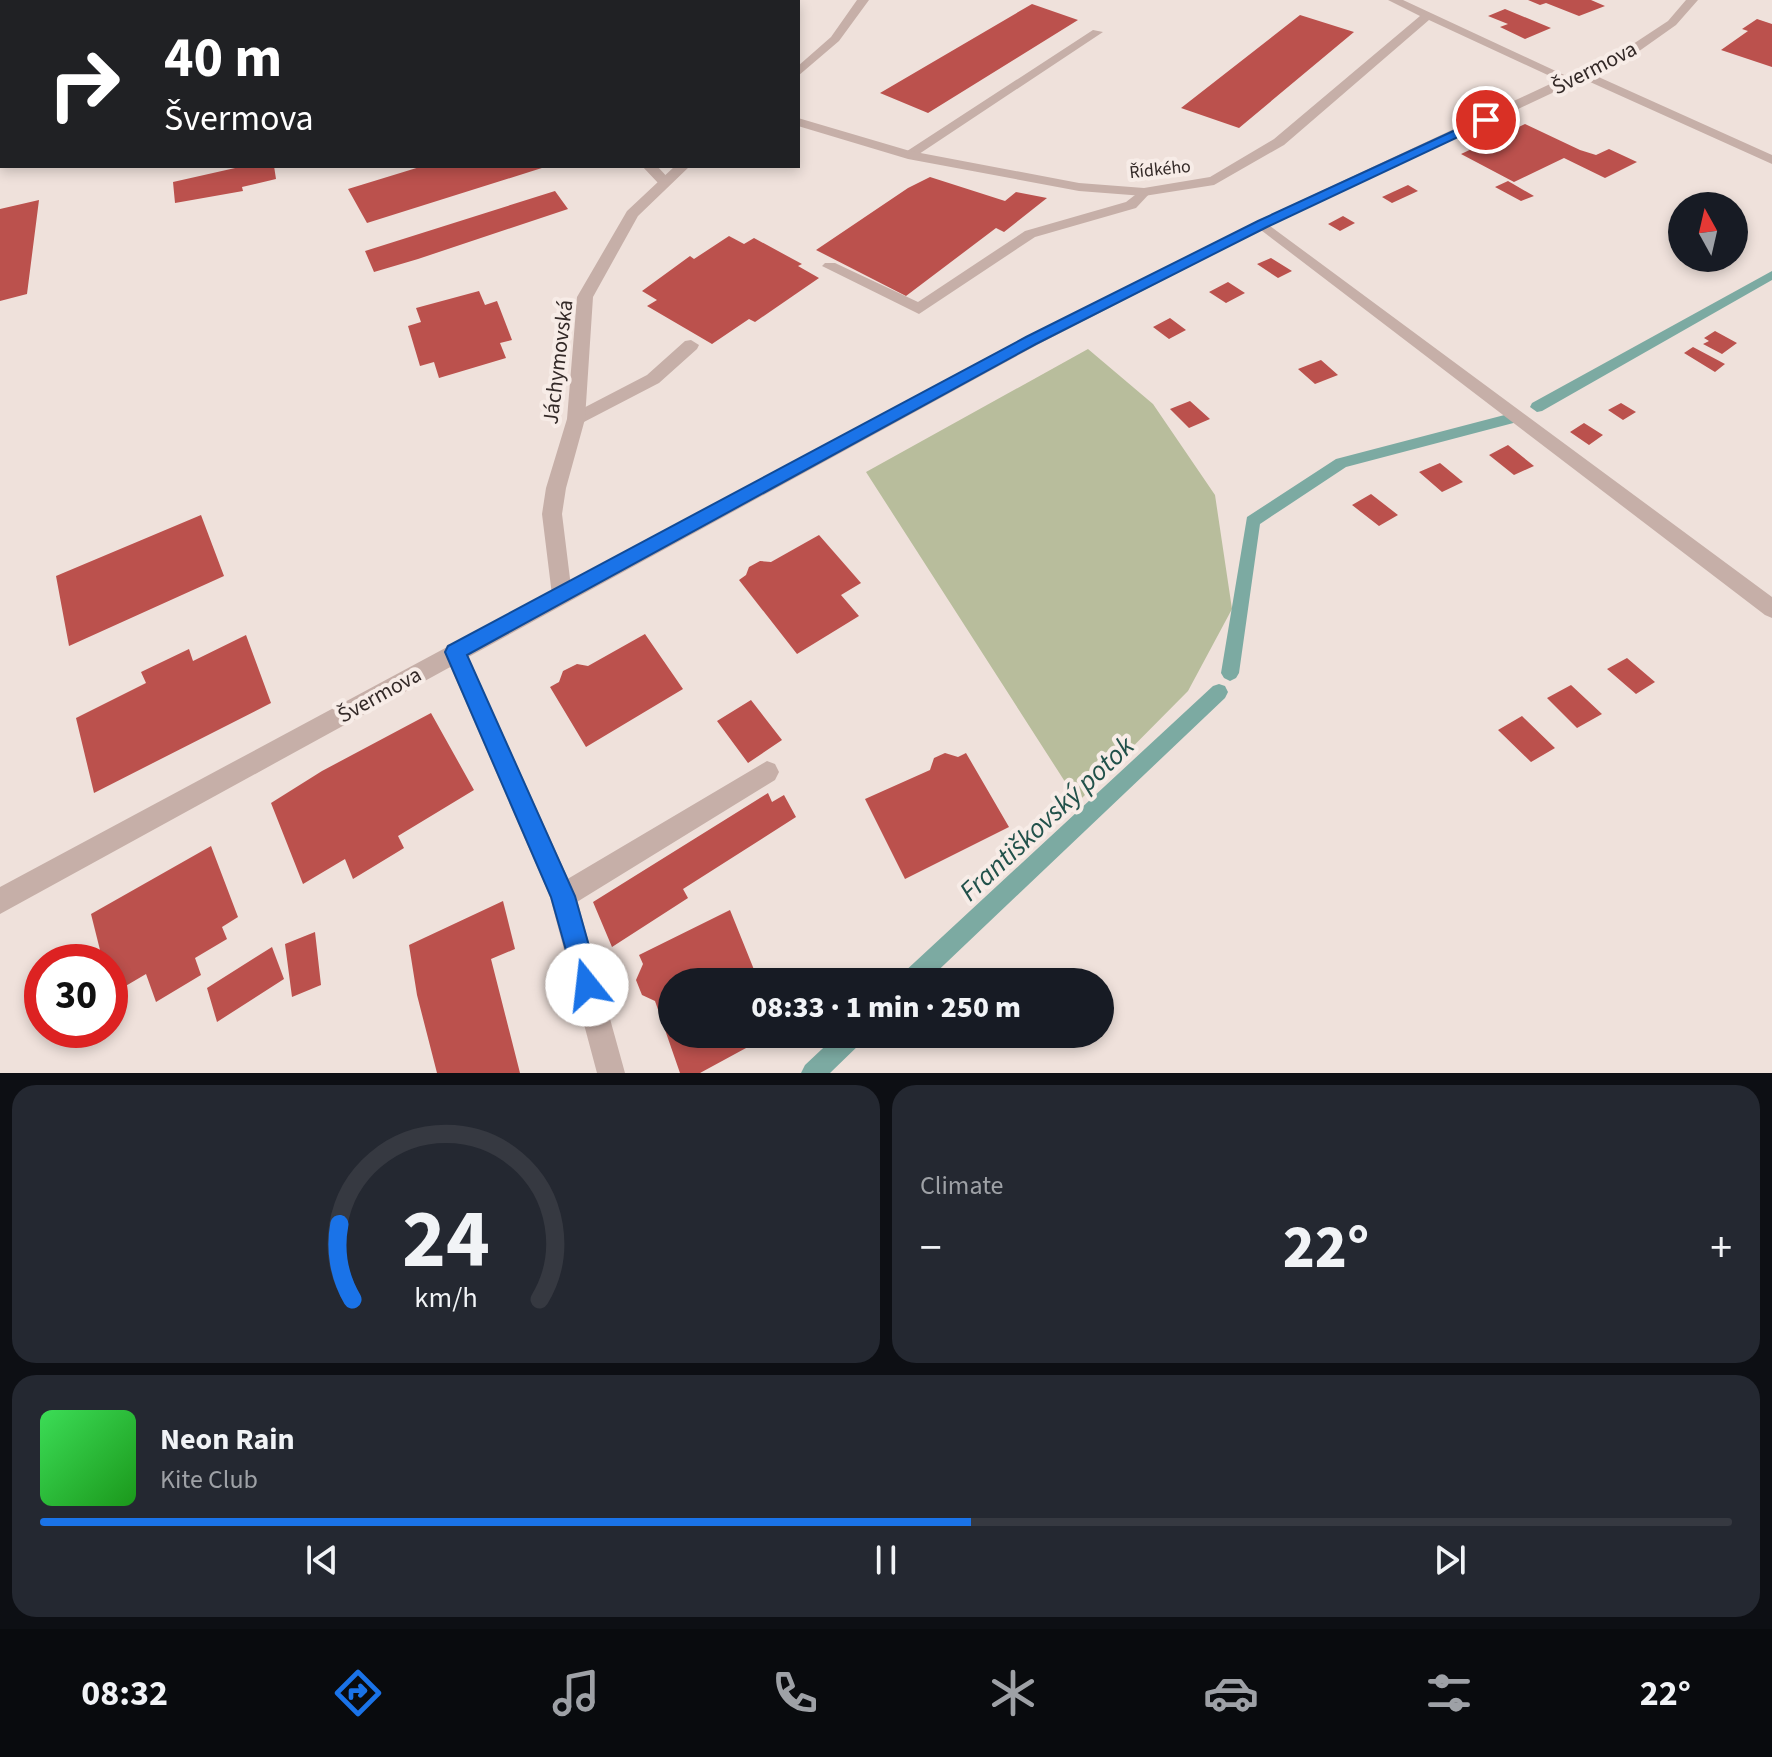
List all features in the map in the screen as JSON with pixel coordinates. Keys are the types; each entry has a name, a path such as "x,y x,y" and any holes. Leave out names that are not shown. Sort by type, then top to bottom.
{"street":[{"path":"800,70 835,39 863,0"},
{"path":"1394,0 1772,160"},
{"name":"Švermova","path":"0,901 1031,341 1262,224 1631,51 1672,23 1692,0"},
{"name":"Řídkého","path":"800,123 908,155 1079,187 1144,192 1214,181 1279,142 1428,15"},
{"path":"908,155 1097,32"},
{"path":"651,168 664,181"},
{"name":"Jáchymovská","path":"562,595 552,514 556,488 576,419 585,297 632,214 680,168"},
{"path":"830,266 919,309 1030,234 1131,205 1144,192"},
{"path":"1262,224 1772,609"},
{"path":"576,419 653,379 691,345"},
{"path":"455,652 563,896 611,1073"},
{"path":"563,896 767,772"}],"green space":[{"path":"1088,349 1153,404 1215,495 1232,609 1188,691 1078,802 866,472"}],"building":[{"path":"1528,0 1591,0 1605,6 1579,16 1546,3 1540,5"},
{"path":"1032,4 1078,20 928,113 880,93"},
{"path":"1505,9 1551,28 1525,39 1500,27 1508,24 1488,16"},
{"path":"1300,15 1354,32 1239,128 1181,108"},
{"path":"1757,19 1772,24 1772,67 1721,50 1748,31 1742,29"},
{"path":"1525,124 1580,150 1596,155 1609,149 1637,162 1605,178 1564,158 1514,182 1461,154"},
{"path":"235,168 274,168 276,179 242,187 243,191 175,203 173,182"},
{"path":"416,168 542,168 367,223 348,189"},
{"path":"930,177 1005,201 1016,192 1047,198 1004,232 996,228 906,296 816,250 908,188"},
{"path":"1508,181 1534,196 1521,201 1495,187"},
{"path":"1408,185 1418,191 1392,203 1382,197"},
{"path":"555,191 568,209 418,259 374,272 365,251"},
{"path":"39,200 27,294 0,301 0,209"},
{"path":"1343,216 1355,223 1340,231 1328,224"},
{"path":"729,236 744,244 754,238 802,264 798,266 819,278 755,322 749,319 712,344 647,306 657,300 642,291 690,256 694,259"},
{"path":"1271,258 1292,271 1278,278 1257,264"},
{"path":"1228,282 1245,293 1226,303 1209,292"},
{"path":"479,291 485,305 497,301 512,340 500,343 506,358 439,378 434,362 420,366 408,326 421,322 416,308"},
{"path":"1170,318 1186,330 1169,339 1153,327"},
{"path":"1715,331 1737,343 1722,354 1703,344 1709,341 1704,338"},
{"path":"1693,347 1725,364 1715,372 1684,353"},
{"path":"1321,360 1338,375 1315,384 1298,369"},
{"path":"1190,401 1210,419 1189,428 1170,409"},
{"path":"1621,403 1636,412 1623,420 1608,410"},
{"path":"1584,423 1603,435 1589,445 1570,432"},
{"path":"1508,445 1534,466 1514,475 1489,455"},
{"path":"1440,463 1463,482 1442,492 1419,472"},
{"path":"1371,494 1398,515 1379,526 1352,505"},
{"path":"201,515 224,576 69,646 56,576"},
{"path":"819,535 861,583 841,595 859,616 797,654 739,580 746,575 749,567 760,561 771,562"},
{"path":"645,634 683,689 586,747 550,687 559,682 563,671 577,664 588,666"},
{"path":"246,635 271,703 94,793 76,718 146,683 141,672 189,649 193,661"},
{"path":"1627,658 1655,682 1636,694 1607,669"},
{"path":"1571,685 1602,714 1577,728 1547,698"},
{"path":"751,700 782,740 748,763 717,721"},
{"path":"431,713 474,790 398,836 404,848 353,879 345,859 303,884 271,803 322,771"},
{"path":"1522,716 1555,748 1531,762 1498,730"},
{"path":"945,753 958,757 966,753 1009,827 905,879 865,799 930,770 934,758"},
{"path":"768,793 772,802 784,795 796,817 683,889 688,898 612,947 593,902"},
{"path":"211,846 238,917 222,927 227,939 195,958 201,975 156,1002 146,974 128,985 128,944 98,944 91,914"},
{"path":"503,901 515,949 491,959 520,1073 437,1073 417,995 409,945"},
{"path":"730,910 753,968 658,968 658,1010 655,1001 642,995 636,980 643,964 639,955"},
{"path":"315,932 321,985 292,997 285,944"},
{"path":"272,947 284,979 217,1022 207,988"},
{"path":"671,1048 746,1048 700,1073 680,1073"}],"waterway":[{"name":"Františkovský potok","path":"1537,407 1772,275"},
{"name":"Františkovský potok","path":"1230,673 1253,521 1341,463 1516,417"},
{"name":"Františkovský potok","path":"925,968 1219,692"},
{"name":"Františkovský potok","path":"813,1073 839,1048"}],"route":[{"path":"587,985 563,896 455,652 1031,341 1262,224 1486,120"}]}
